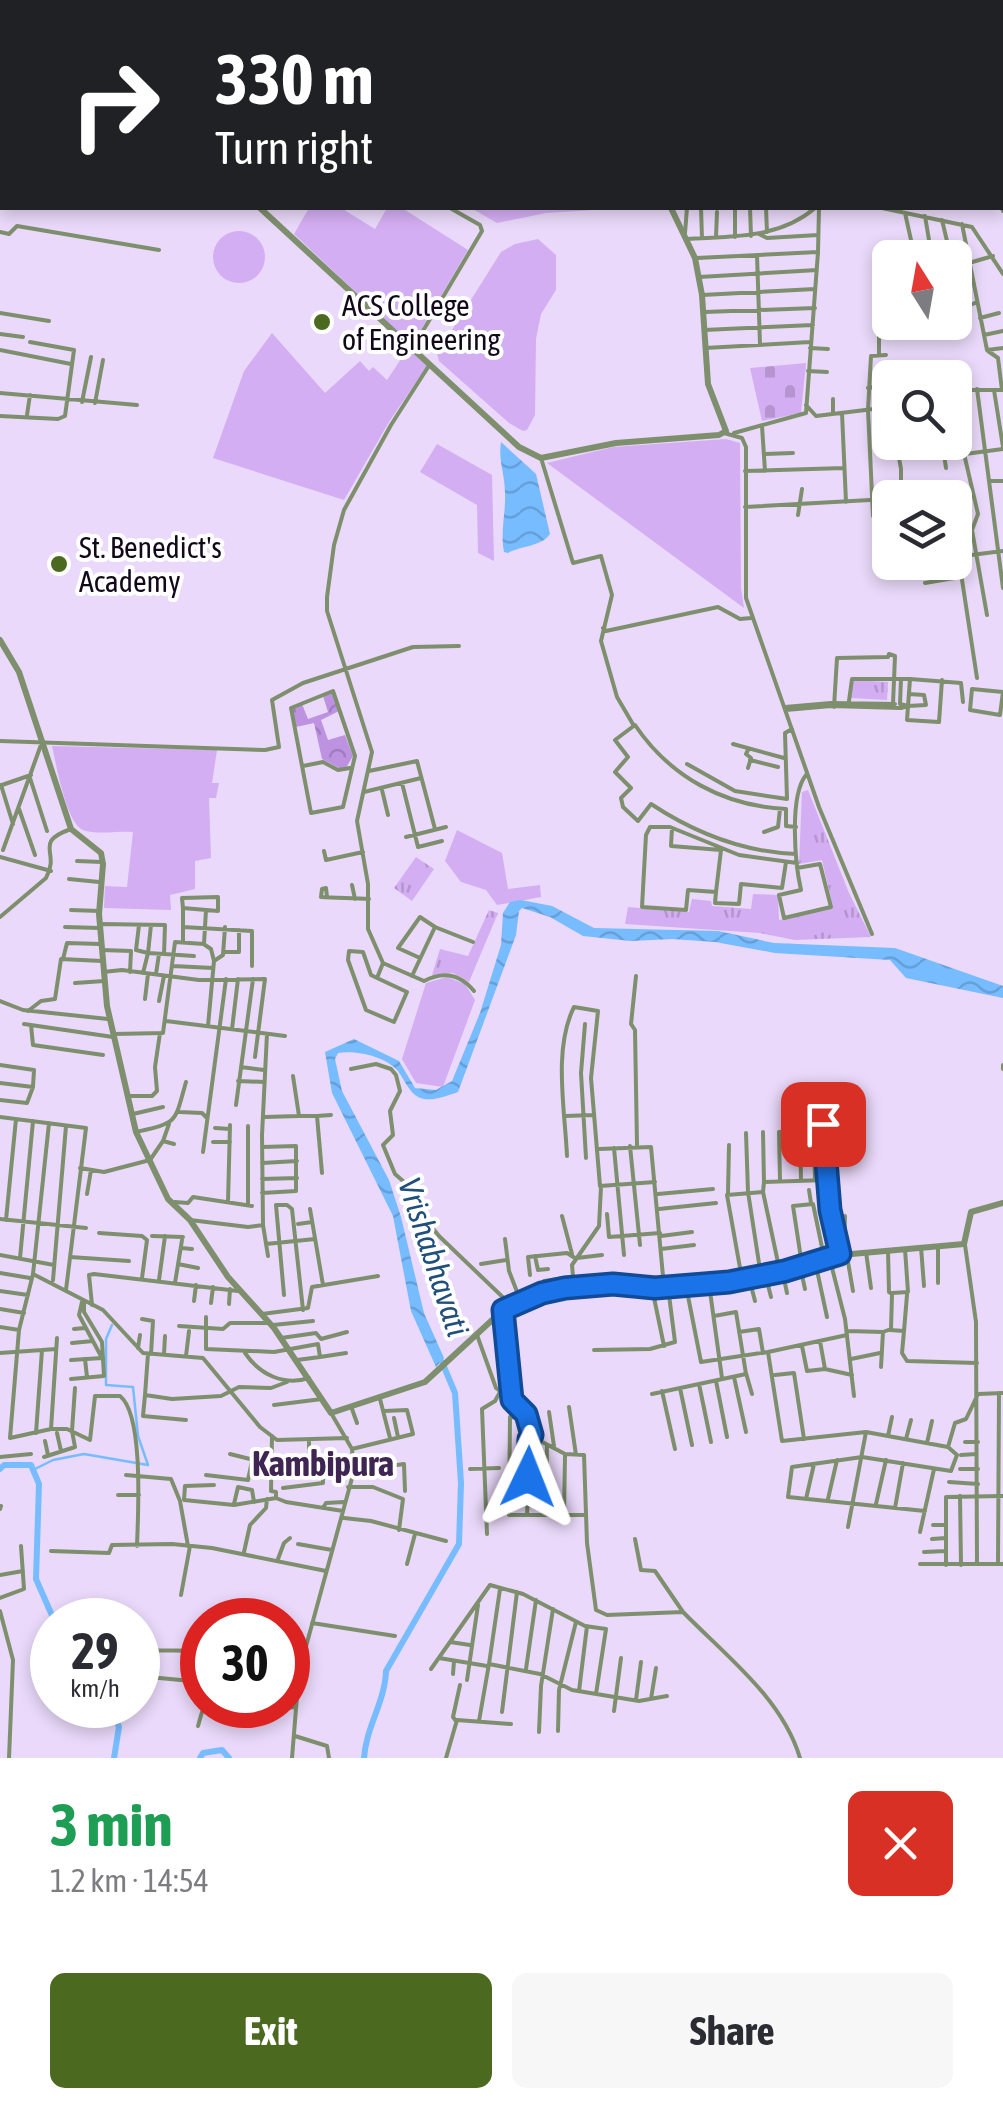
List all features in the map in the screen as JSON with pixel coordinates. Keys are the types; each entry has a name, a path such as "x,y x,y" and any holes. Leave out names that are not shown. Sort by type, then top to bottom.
{"street":[{"path":"262,210 519,447 540,458 608,444 729,433 806,413 818,252 815,210"},
{"path":"412,348 482,229 453,210"},
{"path":"672,210 700,278 709,390 729,433 742,438 746,447 744,581 753,617 807,774 872,934"},
{"path":"686,238 688,210"},
{"path":"701,210 702,238"},
{"path":"735,210 735,237"},
{"path":"750,210 751,236"},
{"path":"766,210 766,232"},
{"path":"686,238 751,236 800,221 813,210"},
{"path":"894,210 972,227 1003,274"},
{"path":"716,237 717,212"},
{"path":"905,212 911,240"},
{"path":"924,216 929,240"},
{"path":"942,220 947,240"},
{"path":"962,224 965,240"},
{"path":"0,232 9,234 17,226 160,250"},
{"path":"759,234 765,238 818,234"},
{"path":"695,258 818,252"},
{"path":"757,255 760,344"},
{"path":"972,262 994,256"},
{"path":"700,278 817,270"},
{"path":"972,278 988,351 998,358 1002,390 972,390"},
{"path":"702,295 815,289"},
{"path":"972,304 977,302"},
{"path":"704,312 815,308"},
{"path":"0,313 49,321"},
{"path":"980,318 1000,313"},
{"path":"704,330 813,325"},
{"path":"984,335 1003,331"},
{"path":"0,334 23,337"},
{"path":"878,355 879,340"},
{"path":"0,416 62,418 74,349 30,342"},
{"path":"705,348 760,344 828,349"},
{"path":"988,351 1003,348"},
{"path":"0,350 71,364"},
{"path":"745,507 872,500 868,410 871,356 886,355"},
{"path":"82,402 91,356"},
{"path":"96,403 102,360"},
{"path":"430,364 372,458 338,524 327,611 372,760 357,821 369,899 368,929 383,963 424,981 438,975 454,976 474,991"},
{"path":"808,371 827,372"},
{"path":"868,388 872,387"},
{"path":"977,390 1003,588"},
{"path":"972,453 1003,448 994,390"},
{"path":"0,393 136,405"},
{"path":"27,417 30,395"},
{"path":"832,399 833,414"},
{"path":"806,404 816,416 872,409"},
{"path":"996,404 1003,408"},
{"path":"842,413 846,502"},
{"path":"762,424 765,471"},
{"path":"764,454 794,453"},
{"path":"540,458 575,564 601,556 612,595 601,642 617,697 634,726 662,758 703,788 739,802 786,809 786,826 796,827"},
{"path":"945,460 946,468"},
{"path":"966,460 978,514 972,530 987,615"},
{"path":"746,471 844,468"},
{"path":"990,480 1003,481"},
{"path":"798,515 802,489"},
{"path":"994,508 1003,508"},
{"path":"972,554 1000,552"},
{"path":"924,583 942,580"},
{"path":"960,580 976,678"},
{"path":"604,628 622,628 718,607 740,619 753,617"},
{"path":"0,640 18,672 72,829 97,849 102,862 99,911 104,981 136,1132 170,1201 190,1220 271,1324 352,1448 354,1468 310,1631"},
{"path":"0,740 265,750 279,747 272,700 304,683 413,648 459,646"},
{"path":"834,705 837,658 894,654 893,704"},
{"path":"849,703 852,679 961,683 967,702 972,712 1000,715 1003,692 972,690 967,702"},
{"path":"900,704 902,679"},
{"path":"910,679 909,721 940,722 942,680"},
{"path":"835,688 850,690"},
{"path":"333,691 352,746 355,756 343,807 311,812 290,708 333,691"},
{"path":"834,705 926,705 924,696 908,694"},
{"path":"956,702 967,702"},
{"path":"785,708 849,703 908,706"},
{"path":"634,726 615,740 628,757 615,772 631,788 621,798 623,808 638,821 651,804 715,838 753,849 796,854"},
{"path":"688,764 735,790 788,799 784,758 786,734 792,728"},
{"path":"352,746 368,740"},
{"path":"0,841 3,850 42,741"},
{"path":"733,744 784,758"},
{"path":"748,750 748,768"},
{"path":"369,771 415,760 434,830"},
{"path":"750,760 778,767"},
{"path":"302,766 325,762 344,770 353,764"},
{"path":"672,828 671,846 721,850 797,866 820,864 831,907 784,918 779,895 801,890 797,866 796,854 796,827 800,782 807,774"},
{"path":"13,824 0,785 30,777"},
{"path":"30,777 47,831"},
{"path":"364,792 421,778"},
{"path":"402,783 418,848 442,841"},
{"path":"382,788 388,814"},
{"path":"19,808 35,855"},
{"path":"764,832 778,827 780,809"},
{"path":"406,837 446,827"},
{"path":"716,892 688,890 686,910 642,906 646,835 650,827 672,828 721,850"},
{"path":"51,871 48,841 72,829"},
{"path":"354,845 355,854"},
{"path":"721,850 715,903 740,904 742,884 782,888 786,862"},
{"path":"324,851 326,860 363,852"},
{"path":"0,857 51,871"},
{"path":"77,861 102,862"},
{"path":"0,916 51,871"},
{"path":"69,879 102,882"},
{"path":"352,885 354,898"},
{"path":"182,908 218,910 218,897 182,898 182,908 183,927 183,942"},
{"path":"327,897 369,899"},
{"path":"71,910 99,911"},
{"path":"204,944 206,910"},
{"path":"420,958 398,948 420,917 435,928 473,942"},
{"path":"138,925 136,950 194,956"},
{"path":"145,1000 151,925"},
{"path":"64,927 165,926 156,976"},
{"path":"183,927 252,932 252,966"},
{"path":"214,961 223,952 225,928"},
{"path":"412,976 435,928"},
{"path":"223,952 239,952 239,930"},
{"path":"160,1001 172,966 175,942 204,944 211,949 214,961 208,1026"},
{"path":"28,1011 41,1000 55,999 66,943 131,952 130,972"},
{"path":"349,951 363,952 371,975 377,978 409,989 394,1022 366,1010 348,960 349,951"},
{"path":"63,959 102,961"},
{"path":"377,978 383,963"},
{"path":"172,966 213,968"},
{"path":"103,972 266,980 254,1057"},
{"path":"636,976 631,1024 635,1029 633,1146 640,1245"},
{"path":"128,1096 152,1096 157,1091 156,1064 160,1033 166,1022 167,977"},
{"path":"236,1104 254,978"},
{"path":"203,1152 226,979"},
{"path":"232,1029 238,979"},
{"path":"76,983 104,981"},
{"path":"0,1000 28,1011 110,1020"},
{"path":"567,1156 565,1042 574,1007 598,1012 591,1078 601,1187 600,1226 574,1257"},
{"path":"166,1022 285,1036"},
{"path":"24,1024 114,1035 160,1033"},
{"path":"586,1024 580,1073 586,1158"},
{"path":"31,1025 33,1045 104,1055"},
{"path":"268,1034 262,1117 263,1225 268,1256"},
{"path":"351,1069 376,1064 396,1075 400,1091 390,1111 392,1134 383,1145 395,1173 411,1188 426,1220 439,1236 511,1305"},
{"path":"0,1065 34,1070 27,1103 0,1100"},
{"path":"241,1067 264,1070"},
{"path":"293,1076 298,1116"},
{"path":"238,1081 264,1082"},
{"path":"0,1082 32,1087"},
{"path":"80,1168 104,1172 150,1160 178,1112 186,1082"},
{"path":"853,1291 830,1210 822,1126 828,1120 830,1105 861,1103 864,1128"},
{"path":"132,1114 163,1108"},
{"path":"178,1112 202,1113 207,1118"},
{"path":"262,1117 331,1115"},
{"path":"565,1116 594,1115"},
{"path":"317,1116 322,1173"},
{"path":"0,1117 86,1128 66,1290"},
{"path":"16,1119 3,1220 86,1228"},
{"path":"20,1258 33,1121"},
{"path":"49,1123 32,1276 19,1330 10,1438 72,1431 90,1440 95,1396 120,1396 128,1404 140,1476 137,1546"},
{"path":"136,1132 169,1124"},
{"path":"52,1282 66,1126"},
{"path":"170,1201 187,1204 193,1198 250,1205 248,1126"},
{"path":"215,1128 230,1127 228,1202"},
{"path":"780,1181 780,1132 814,1131 815,1180"},
{"path":"763,1132 763,1192 787,1294"},
{"path":"800,1132 801,1180"},
{"path":"746,1133 748,1192 771,1297"},
{"path":"163,1141 174,1144"},
{"path":"212,1142 230,1142"},
{"path":"729,1145 728,1193 746,1279 755,1301"},
{"path":"262,1147 295,1146 297,1161 296,1191 262,1193"},
{"path":"594,1350 650,1350 677,1340 661,1249 652,1147 597,1149"},
{"path":"614,1148 624,1255"},
{"path":"262,1163 297,1161"},
{"path":"87,1194 91,1170"},
{"path":"262,1179 297,1178"},
{"path":"764,1183 828,1180"},
{"path":"601,1187 655,1182"},
{"path":"657,1194 713,1189"},
{"path":"809,1190 848,1333 854,1396"},
{"path":"728,1193 763,1192"},
{"path":"659,1209 716,1203"},
{"path":"805,1289 791,1210 793,1206 811,1203"},
{"path":"978,1564 978,1363 973,1288 964,1244 971,1212 1003,1203"},
{"path":"284,1295 276,1205 291,1207 302,1310"},
{"path":"310,1209 323,1285"},
{"path":"607,1214 609,1238 692,1232"},
{"path":"562,1216 574,1257 574,1288"},
{"path":"844,1254 845,1216"},
{"path":"190,1220 248,1228 263,1225"},
{"path":"298,1224 312,1222"},
{"path":"99,1233 142,1236 142,1240 147,1240 142,1278"},
{"path":"152,1236 183,1239 175,1282"},
{"path":"159,1280 165,1236"},
{"path":"266,1244 315,1239"},
{"path":"506,1239 510,1274 522,1302"},
{"path":"331,1413 425,1382 503,1310 544,1292 613,1284 652,1288 708,1284 781,1272 827,1256 964,1244"},
{"path":"661,1249 694,1245"},
{"path":"938,1246 938,1283"},
{"path":"921,1247 924,1286"},
{"path":"181,1248 192,1249"},
{"path":"904,1248 907,1293 902,1352 907,1361 978,1363"},
{"path":"888,1249 890,1330"},
{"path":"866,1252 870,1288"},
{"path":"530,1275 527,1258 567,1253 574,1257 602,1256"},
{"path":"0,1255 54,1265"},
{"path":"535,1256 538,1270 548,1269"},
{"path":"70,1257 129,1261"},
{"path":"481,1264 508,1259"},
{"path":"814,1261 827,1317"},
{"path":"178,1264 198,1268"},
{"path":"0,1273 52,1282 83,1303 103,1310 138,1348 150,1354 186,1356 210,1363 231,1394 278,1440 347,1438"},
{"path":"92,1306 89,1275 243,1292"},
{"path":"262,1314 309,1308 312,1288 378,1276"},
{"path":"544,1292 544,1280 573,1276"},
{"path":"708,1284 721,1359 719,1380 726,1438"},
{"path":"194,1301 196,1285"},
{"path":"686,1286 701,1362 802,1346 848,1333 904,1332"},
{"path":"211,1304 213,1287"},
{"path":"652,1288 664,1346"},
{"path":"229,1304 230,1289"},
{"path":"0,1291 28,1295"},
{"path":"892,1293 907,1293"},
{"path":"83,1303 78,1315 102,1358"},
{"path":"70,1378 104,1376 102,1342 84,1312 83,1303"},
{"path":"0,1308 24,1312"},
{"path":"503,1310 512,1400"},
{"path":"714,1316 736,1312 752,1394"},
{"path":"206,1318 206,1348 212,1351 289,1349 317,1344 320,1356"},
{"path":"142,1320 153,1320 143,1416 186,1420"},
{"path":"179,1326 225,1329 230,1323 313,1322"},
{"path":"0,1327 19,1330"},
{"path":"74,1329 86,1328"},
{"path":"739,1332 759,1329 773,1376 782,1440 866,1432 948,1447 958,1455 954,1470 862,1457 792,1467 786,1496 924,1511"},
{"path":"186,1356 189,1331"},
{"path":"281,1338 316,1333 321,1339 346,1332"},
{"path":"881,1367 883,1332"},
{"path":"476,1334 500,1392 528,1418 532,1435 565,1454 584,1455 588,1562 596,1610 600,1614 683,1612"},
{"path":"138,1348 140,1335"},
{"path":"164,1354 165,1336"},
{"path":"57,1338 54,1431 61,1451"},
{"path":"72,1343 93,1341"},
{"path":"820,1341 824,1370"},
{"path":"802,1346 807,1372 852,1374"},
{"path":"0,1353 56,1349"},
{"path":"36,1433 42,1350"},
{"path":"243,1351 252,1363 287,1382"},
{"path":"850,1359 882,1352"},
{"path":"297,1360 346,1353"},
{"path":"71,1360 102,1358"},
{"path":"85,1359 87,1378"},
{"path":"652,1394 746,1373"},
{"path":"773,1376 794,1373 804,1438"},
{"path":"734,1377 746,1432"},
{"path":"145,1394 174,1399 231,1394 238,1387 271,1388 309,1378"},
{"path":"699,1384 711,1442"},
{"path":"45,1441 46,1456 74,1447 76,1388"},
{"path":"680,1388 692,1445"},
{"path":"487,1534 483,1408 494,1402 500,1392"},
{"path":"662,1392 675,1449"},
{"path":"920,1564 1001,1564 1001,1394 978,1394"},
{"path":"948,1447 955,1424 966,1420 978,1394"},
{"path":"380,1398 390,1438"},
{"path":"274,1405 322,1399"},
{"path":"352,1407 357,1423"},
{"path":"569,1407 576,1455"},
{"path":"0,1411 10,1412"},
{"path":"352,1448 413,1434 408,1411 384,1412"},
{"path":"547,1446 554,1446 548,1412"},
{"path":"528,1418 510,1417 509,1515 586,1515"},
{"path":"394,1418 398,1437"},
{"path":"888,1436 892,1418"},
{"path":"906,1439 910,1420"},
{"path":"927,1443 932,1421"},
{"path":"848,1527 866,1432"},
{"path":"526,1515 532,1435"},
{"path":"272,1436 270,1491 276,1492 276,1498"},
{"path":"309,1440 309,1457 318,1458"},
{"path":"965,1442 978,1442"},
{"path":"546,1515 547,1446"},
{"path":"0,1457 31,1454"},
{"path":"230,1454 272,1465 323,1469 404,1464 405,1491"},
{"path":"564,1515 565,1454"},
{"path":"961,1455 978,1454"},
{"path":"206,1476 250,1479 254,1460"},
{"path":"828,1501 836,1460"},
{"path":"876,1506 886,1460"},
{"path":"806,1499 814,1462"},
{"path":"895,1508 903,1463"},
{"path":"470,1469 499,1468"},
{"path":"283,1488 323,1483 323,1469"},
{"path":"920,1532 934,1469"},
{"path":"960,1469 978,1469"},
{"path":"126,1475 171,1479 189,1546 181,1595"},
{"path":"949,1482 978,1484"},
{"path":"214,1486 185,1486 184,1500 234,1504 276,1498 446,1541"},
{"path":"234,1504 238,1487 252,1490 254,1502"},
{"path":"348,1487 373,1487 403,1498 400,1530"},
{"path":"118,1495 139,1495"},
{"path":"960,1496 960,1565"},
{"path":"946,1565 946,1497 1001,1496"},
{"path":"244,1552 250,1526 266,1508 267,1500"},
{"path":"323,1508 326,1502 344,1502"},
{"path":"934,1525 946,1525"},
{"path":"407,1564 415,1534"},
{"path":"278,1559 284,1542 290,1538"},
{"path":"635,1538 641,1570 655,1571 683,1612 773,1704 792,1732 800,1758"},
{"path":"932,1538 946,1538"},
{"path":"298,1544 332,1550"},
{"path":"0,1598 24,1590 22,1546"},
{"path":"52,1552 109,1553 112,1546 189,1546 244,1552 326,1572"},
{"path":"924,1552 946,1552"},
{"path":"0,1575 24,1571"},
{"path":"431,1670 490,1585 536,1600 587,1626 606,1629 596,1694"},
{"path":"479,1721 500,1588"},
{"path":"502,1712 517,1592"},
{"path":"467,1680 479,1600"},
{"path":"526,1671 536,1600"},
{"path":"539,1732 553,1609"},
{"path":"0,1610 13,1660 9,1758"},
{"path":"312,1622 395,1636"},
{"path":"558,1730 560,1684 577,1622"},
{"path":"579,1692 587,1626"},
{"path":"450,1642 472,1646"},
{"path":"0,1649 8,1646"},
{"path":"439,1658 543,1675 579,1692 636,1700 667,1696"},
{"path":"614,1711 621,1658"},
{"path":"453,1674 454,1661"},
{"path":"636,1700 641,1662"},
{"path":"651,1699 656,1668"},
{"path":"0,1681 12,1680"},
{"path":"446,1758 460,1685"},
{"path":"456,1721 511,1724"},
{"path":"292,1758 295,1728"},
{"path":"294,1736 328,1747 329,1758"}],"green space":[{"path":"308,210 344,210 375,229 386,210 405,210 468,250 412,345 294,234"},
{"path":"474,210 593,210 546,213 497,223"},
{"path":"239,231 258,238 265,257 258,276 239,283 220,276 213,257 220,238"},
{"path":"538,239 556,255 556,290 541,314 536,339 535,415 523,431 439,361 437,354 501,252"},
{"path":"272,333 325,393 360,361 387,380 409,347 427,366 344,500 213,458 244,371"},
{"path":"806,363 801,413 762,421 750,368"},
{"path":"726,439 740,443 744,608 547,463 613,447"},
{"path":"437,444 492,475 494,561 478,553 477,505 420,472"},
{"path":"852,680 888,682 887,700 851,698"},
{"path":"332,693 339,711 321,720 328,740 345,735 353,756 346,768 322,759 314,723 296,727 292,709 302,704 308,719 328,712 323,696"},
{"path":"52,746 217,750 212,783 219,783 216,798 209,798 211,858 195,861 195,889 170,895 171,910 104,908 105,886 127,887 133,832 94,832 77,825 63,792"},
{"path":"808,790 871,937 795,940 760,933 625,924 628,907 689,912 692,899 711,901 712,906 751,909 753,894 778,895 779,920 833,908 822,860 799,864 802,792"},
{"path":"457,830 502,853 508,889 540,885 541,897 497,905 486,890 461,882 445,861"},
{"path":"416,857 434,869 412,901 394,888"},
{"path":"489,910 498,913 469,982 453,973 432,975 440,949 468,956"},
{"path":"447,977 465,984 475,1000 443,1087 416,1083 402,1059 426,983"}],"water":[{"path":"501,442 536,474 550,534 542,541 508,553 504,552 503,544"},
{"path":"521,900 552,906 594,928 718,931 774,943 895,948 1003,986 1003,998 906,978 890,960 775,953 715,942 583,936 550,917 522,908 516,935 458,1092 423,1099 412,1092 398,1071 378,1058 345,1052 338,1053 335,1059 342,1091 389,1180 424,1313 444,1358 436,1367 411,1311 393,1216 332,1093 325,1052 354,1039 399,1061 415,1088 436,1090 452,1081 480,1013 501,945 503,913 510,902"}],"waterway":[{"path":"33,1470 53,1460 84,1454 148,1465 138,1436 133,1387 106,1385 106,1339 112,1325"},
{"name":"Vrishabhavati","path":"364,1758 386,1671 459,1544 461,1483 455,1393 442,1362"},
{"name":"Vrishabhavati","path":"0,1469 4,1465 31,1465 39,1484 36,1579 44,1598"},
{"name":"Vrishabhavati","path":"114,1758 119,1728"},
{"name":"Vrishabhavati","path":"200,1758 203,1753 222,1750 229,1758"}],"place":[{"name":"ACS College of Engineering","path":"322,322"},
{"name":"St. Benedict's Academy","path":"59,564"}],"district":[{"name":"Kambipura","path":"323,1463"}],"route":[{"path":"528,1477 532,1435 526,1414 512,1400 503,1310 565,1288 613,1284 655,1288 729,1282 785,1271 840,1254 830,1210 823,1124"}]}
